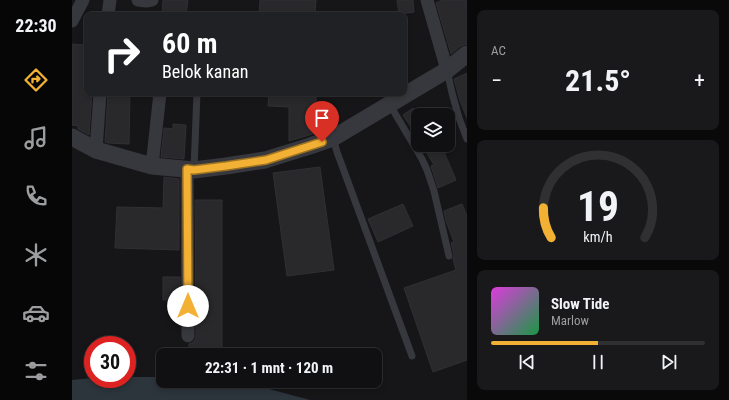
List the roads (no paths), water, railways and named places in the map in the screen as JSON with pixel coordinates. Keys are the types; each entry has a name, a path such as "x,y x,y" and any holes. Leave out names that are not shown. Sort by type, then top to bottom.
{"street":[{"path":"72,21 83,0"},
{"path":"108,12 110,0"},
{"path":"138,0 152,0"},
{"path":"427,0 446,70"},
{"path":"407,94 446,70 467,54"},
{"path":"96,150 100,96"},
{"path":"152,166 160,96"},
{"path":"72,137 96,150 152,166 190,169 226,166 266,160 333,138 403,96"},
{"path":"188,336 190,169"}],"lane":[{"path":"446,70 459,118 467,139"},
{"path":"190,169 197,96"},
{"path":"390,104 427,170 434,191 449,256"},
{"path":"333,138 412,356"}]}
